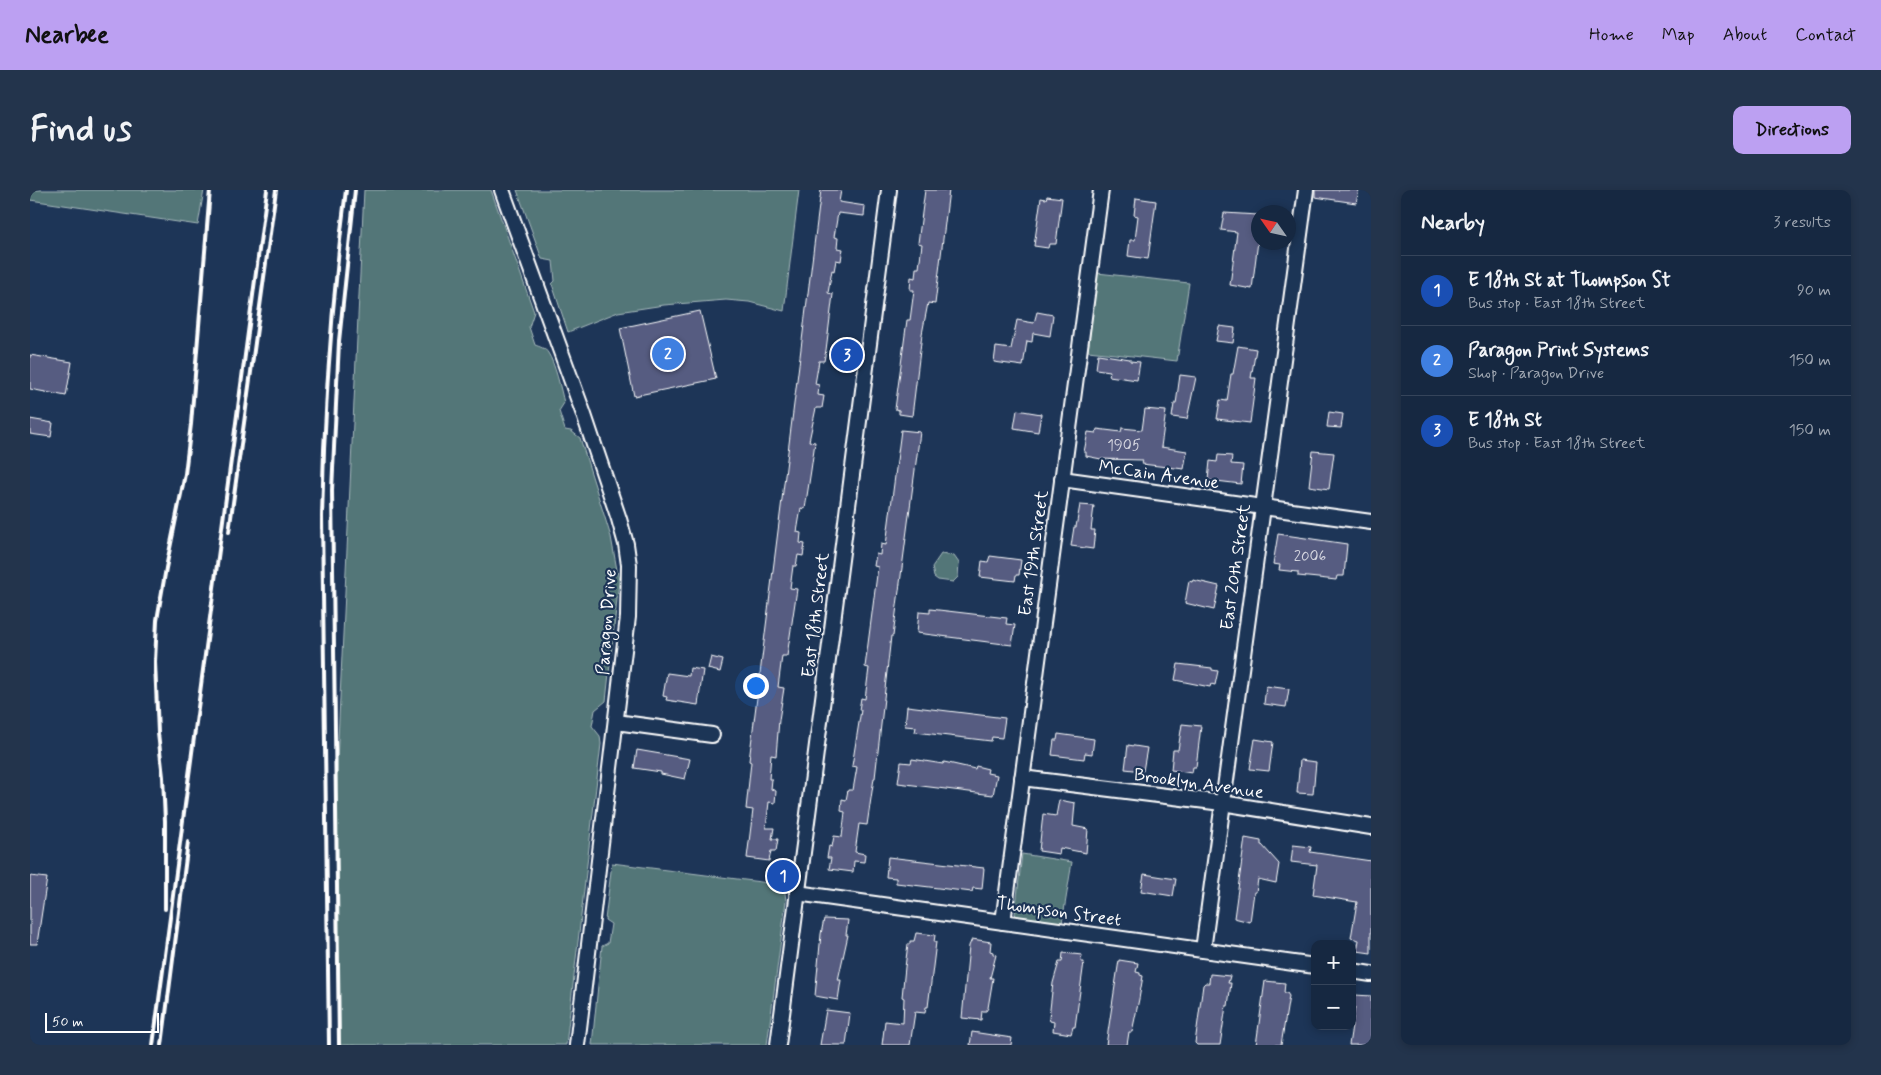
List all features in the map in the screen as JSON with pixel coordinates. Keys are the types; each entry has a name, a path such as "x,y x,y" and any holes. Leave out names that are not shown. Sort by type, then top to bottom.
{"street":[{"name":"Paragon Drive","path":"502,190 610,490 626,544 630,585 616,722 577,1045"},
{"name":"East 18th Street","path":"778,1045 889,190"},
{"name":"East 19th Street","path":"1003,922 1101,190"},
{"name":"East 20th Street","path":"1203,950 1306,190"},
{"name":"McCain Avenue","path":"1062,479 1371,522"},
{"path":"616,722 712,735"},
{"name":"Brooklyn Avenue","path":"1022,778 1222,803 1371,828"},
{"name":"Thompson Street","path":"797,894 1311,965"},
{"path":"1356,972 1371,974"}],"green space":[{"path":"30,190 204,190 198,225 30,200"},
{"path":"364,190 491,190 534,312 529,327 535,345 547,351 551,357 564,403 559,411 565,430 571,431 580,438 611,537 619,581 606,701 595,710 592,726 600,736 601,744 566,1045 339,1045 335,804"},
{"path":"517,190 799,190 784,311 749,302 726,300 664,305 618,312 568,332 552,284 555,281 553,261 542,259"},
{"path":"1097,273 1189,283 1177,361 1088,351"},
{"path":"941,554 954,556 959,563 958,577 953,582 938,580 934,577 932,567"},
{"path":"1022,854 1072,862 1062,923 1017,916 1015,914"},
{"path":"612,863 784,885 786,901 767,1045 592,1045 602,946 608,943 611,924 605,920"}],"building":[{"path":"821,190 841,190 839,202 865,206 864,216 838,213 834,237 838,238 837,248 843,249 841,261 836,260 834,271 832,270 828,293 833,294 826,350 824,361 819,361 815,384 819,385 818,395 824,396 822,408 816,408 809,441 815,442 805,509 801,508 797,532 801,533 800,543 805,544 803,556 798,555 796,566 793,566 790,588 797,589 787,656 782,656 778,687 784,688 776,756 771,755 769,779 772,779 771,789 776,791 775,803 769,802 766,828 774,828 772,839 778,839 776,851 771,851 769,861 747,858 753,810 746,809 751,762 749,761"},
{"path":"925,190 949,190 935,304 928,303 922,334 912,416 899,414 899,410 895,409 907,320 910,320 914,290 910,290 911,277 915,278 916,268 919,268 922,244 918,243"},
{"path":"1315,190 1359,190 1356,203 1315,197"},
{"path":"1047,196 1062,198 1056,244 1049,244 1048,248 1034,246 1041,198 1046,199"},
{"path":"1136,198 1156,201 1148,259 1128,256 1130,240 1135,240 1138,216 1134,215"},
{"path":"1224,213 1251,215 1251,250 1257,250 1252,289 1230,285 1237,232 1221,230"},
{"path":"700,311 716,379 634,396 620,328"},
{"path":"1037,312 1053,315 1050,336 1033,333 1032,342 1027,341 1023,366 994,362 996,347 1011,349 1017,320 1034,323"},
{"path":"1219,326 1235,328 1233,343 1216,341"},
{"path":"1238,346 1256,349 1251,378 1256,378 1250,423 1217,419 1220,400 1227,401"},
{"path":"1098,354 1140,362 1137,380 1109,376 1110,371 1096,369"},
{"path":"30,355 72,362 66,396 30,389"},
{"path":"1180,375 1196,377 1187,419 1172,417"},
{"path":"1145,409 1166,411 1161,447 1187,451 1184,469 1142,464 1143,460 1101,459 1086,456 1086,452 1084,452 1088,432 1096,433 1097,429 1121,432 1122,428 1142,430"},
{"path":"1017,410 1041,414 1038,432 1014,428"},
{"path":"1329,412 1343,414 1341,428 1327,427"},
{"path":"30,419 53,423 51,437 30,434"},
{"path":"901,430 920,432 893,636 891,636 875,778 867,825 859,824 855,852 865,854 864,862 854,861 853,872 829,869 831,858 827,858 829,846 832,847 834,836 842,837 845,812 841,811 842,799 846,800 848,790 853,790 857,767 852,766 861,710 859,710 861,698 865,699 869,668 865,667 878,567 874,566 876,554 880,555 881,544 886,545"},
{"path":"1313,451 1334,453 1329,489 1309,486"},
{"path":"1218,455 1232,456 1231,464 1243,465 1241,484 1208,480 1210,461 1217,462"},
{"path":"1080,505 1094,506 1091,530 1095,530 1093,549 1071,546"},
{"path":"1278,534 1347,544 1344,576 1337,576 1336,580 1298,576 1298,572 1279,570 1280,565 1273,564"},
{"path":"990,556 1021,560 1019,575 1016,575 1015,581 980,577 982,561 988,562"},
{"path":"1193,580 1219,586 1214,610 1185,603 1189,581 1192,582"},
{"path":"930,609 1007,618 1006,624 1015,625 1012,645 917,633 919,612 930,613"},
{"path":"711,657 723,660 720,672 708,669"},
{"path":"1178,664 1212,668 1212,670 1218,671 1215,685 1211,684 1210,687 1175,680"},
{"path":"690,668 703,670 698,705 666,700 667,697 663,696 667,673 689,676"},
{"path":"1266,686 1289,689 1286,707 1264,704"},
{"path":"907,706 1005,718 1002,738 992,737 991,741 915,732 916,727 905,726"},
{"path":"1182,724 1201,726 1196,767 1193,767 1192,773 1171,770 1173,750 1178,750"},
{"path":"1058,734 1094,739 1092,754 1085,753 1084,759 1052,755 1054,740 1057,740"},
{"path":"1255,739 1273,742 1269,771 1250,769"},
{"path":"1128,745 1147,748 1143,771 1125,769"},
{"path":"637,750 690,759 685,779 661,774 661,772 634,768"},
{"path":"912,759 943,764 944,762 975,769 976,766 988,769 987,773 997,775 993,795 898,783 901,762 911,763"},
{"path":"1300,760 1316,762 1313,794 1297,793"},
{"path":"1059,800 1075,803 1073,826 1088,829 1086,853 1060,848 1059,854 1039,851 1043,814 1056,816"},
{"path":"1245,838 1261,841 1261,845 1279,864 1276,883 1258,879 1256,892 1254,892 1250,922 1234,918"},
{"path":"1293,845 1311,847 1310,852 1371,861 1371,953 1357,951 1359,940 1351,938 1357,902 1313,895 1317,865 1291,862"},
{"path":"888,857 984,868 982,889 973,888 972,892 896,883 896,878 886,877"},
{"path":"1144,874 1176,879 1173,896 1141,891"},
{"path":"30,876 47,878 37,944 30,944"},
{"path":"824,919 848,920 846,935 848,935 838,980 841,980 838,1000 815,996"},
{"path":"916,933 935,935 934,942 936,942 928,1007 926,1007 925,1013 915,1012 910,1045 882,1045 885,1021 903,1023 904,998 902,997 908,944 910,944 910,941 914,941"},
{"path":"972,939 991,942 990,951 996,955 990,978 993,978 988,1008 986,1011 982,1011 981,1020 962,1018 969,946"},
{"path":"1063,953 1082,955 1081,962 1084,962 1075,1027 1073,1027 1071,1034 1053,1031 1054,1022 1050,1021 1049,1018 1053,983 1059,962 1062,962"},
{"path":"1119,960 1138,963 1136,972 1143,976 1132,1032 1129,1032 1127,1045 1106,1045"},
{"path":"1210,974 1230,976 1228,983 1231,983 1228,1006 1226,1006 1220,1045 1197,1045 1195,1043 1203,985 1209,983"},
{"path":"1265,981 1285,983 1284,993 1287,993 1289,996 1281,1045 1256,1045"},
{"path":"1356,995 1371,996 1371,1045 1349,1045 1351,1030 1356,1030"},
{"path":"826,1010 850,1013 846,1045 820,1045"},
{"path":"972,1032 1012,1038 1011,1045 970,1045"}],"railway":[{"path":"165,909 165,821 155,662 157,620 185,474 191,424 210,190"},
{"path":"153,1045 267,190"},
{"path":"229,532 276,190"},
{"path":"329,1045 322,517 330,354 346,190"},
{"path":"339,1045 332,490 339,341 355,190"},
{"path":"162,1045 188,842"}],"place":[{"name":"Paragon Print Systems","path":"668,354"},
{"name":"E 18th St","path":"847,355"},
{"name":"E 18th St at Thompson St","path":"783,876"}]}
